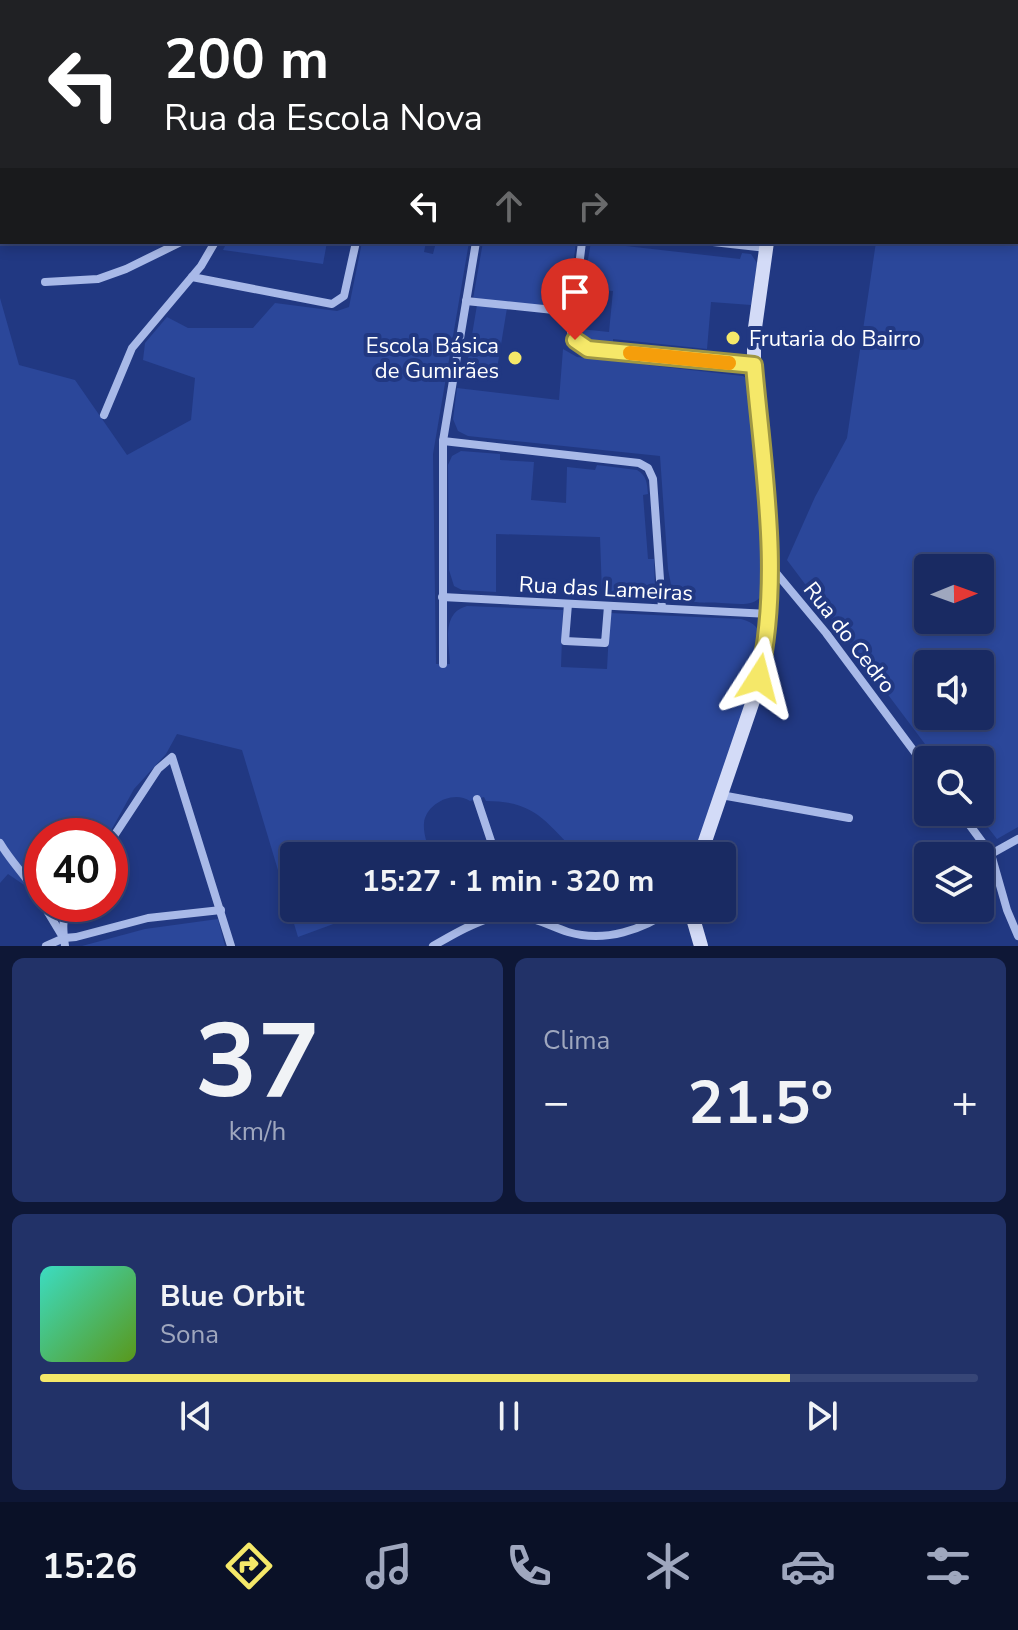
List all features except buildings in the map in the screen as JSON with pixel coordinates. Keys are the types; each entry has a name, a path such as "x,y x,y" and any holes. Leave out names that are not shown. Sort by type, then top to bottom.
{"street":[{"path":"45,282 98,279 177,244"},
{"path":"104,415 132,348 192,277 214,244"},
{"path":"192,277 332,304 344,296 356,244"},
{"path":"443,664 443,441 476,244"},
{"path":"582,244 571,332 579,345 588,349 754,365"},
{"path":"705,842 758,683 769,614 770,566 754,365 754,335 766,245"},
{"path":"466,301 573,312"},
{"path":"443,441 639,463 648,468 653,479 662,608"},
{"name":"Rua do Cedro","path":"770,566 826,633 914,751"},
{"name":"Rua das Lameiras","path":"442,597 769,614"},
{"path":"568,604 565,641 605,643 608,606"},
{"path":"126,818 158,769 172,757 231,946"},
{"path":"721,795 849,818"},
{"path":"477,799 491,842"},
{"path":"994,852 1018,839"},
{"path":"0,843 24,876"},
{"path":"994,864 1018,936"},
{"path":"46,946 148,918 221,910"},
{"path":"53,922 65,942"},
{"path":"63,922 65,942"},
{"path":"433,946 482,922"},
{"path":"543,922 578,935 610,936 653,922"},
{"path":"694,922 701,946"}],"shaded area":[{"path":"226,244 327,244 323,264 223,250"},
{"path":"362,244 426,244 424,252 433,254 436,244 469,244 433,454 436,664 450,664 450,622 453,615 467,606 563,610 561,667 607,669 610,613 741,619 757,629 759,643 749,678 750,703 698,842 567,842 540,817 518,805 486,801 484,797 470,801 456,797 441,801 426,816 424,831 427,842 280,842 280,877 242,750 177,734 166,754 134,789 118,818 24,818 24,885 8,874 0,883 0,298 19,365 75,380 127,455 191,420 195,378 143,360 145,343 167,317 188,328 253,328 275,303 337,311 349,307"},
{"path":"483,244 576,244 568,307 473,299"},
{"path":"591,244 740,259 742,253 751,254 757,263 751,305 711,302 707,349 613,339 613,343 589,340 580,329 609,332 613,291 583,288"},
{"path":"876,244 1018,244 1018,827 997,839 987,826 994,826 994,746 926,746 914,730 994,730 994,650 914,650 914,729 787,560 815,497 847,438"},
{"path":"477,305 507,308 497,369 467,365"},
{"path":"563,349 577,357 743,376 750,381 763,561 763,584 757,600 742,604 696,602 673,595 668,569 660,456 468,436 458,431 453,419 457,388 559,400"},
{"path":"461,451 500,454 500,460 534,462 531,500 566,503 567,467 595,470 597,465 640,472 647,486 648,494 643,495 648,559 654,559 655,589 637,599 614,599 614,594 602,593 600,537 496,534 496,592 462,590 454,586 449,570 448,465 452,456"},
{"path":"218,919 225,946 82,946 145,929"},
{"path":"294,922 339,922 298,937"}],"slow traffic":[{"path":"630,353 729,363"}],"place":[{"name":"Frutaria do Bairro","path":"733,338"},
{"name":"Escola Básica de Gumirães","path":"515,358"}],"route":[{"path":"575,340 588,349 754,365 771,572 769,614 759,678"}]}
